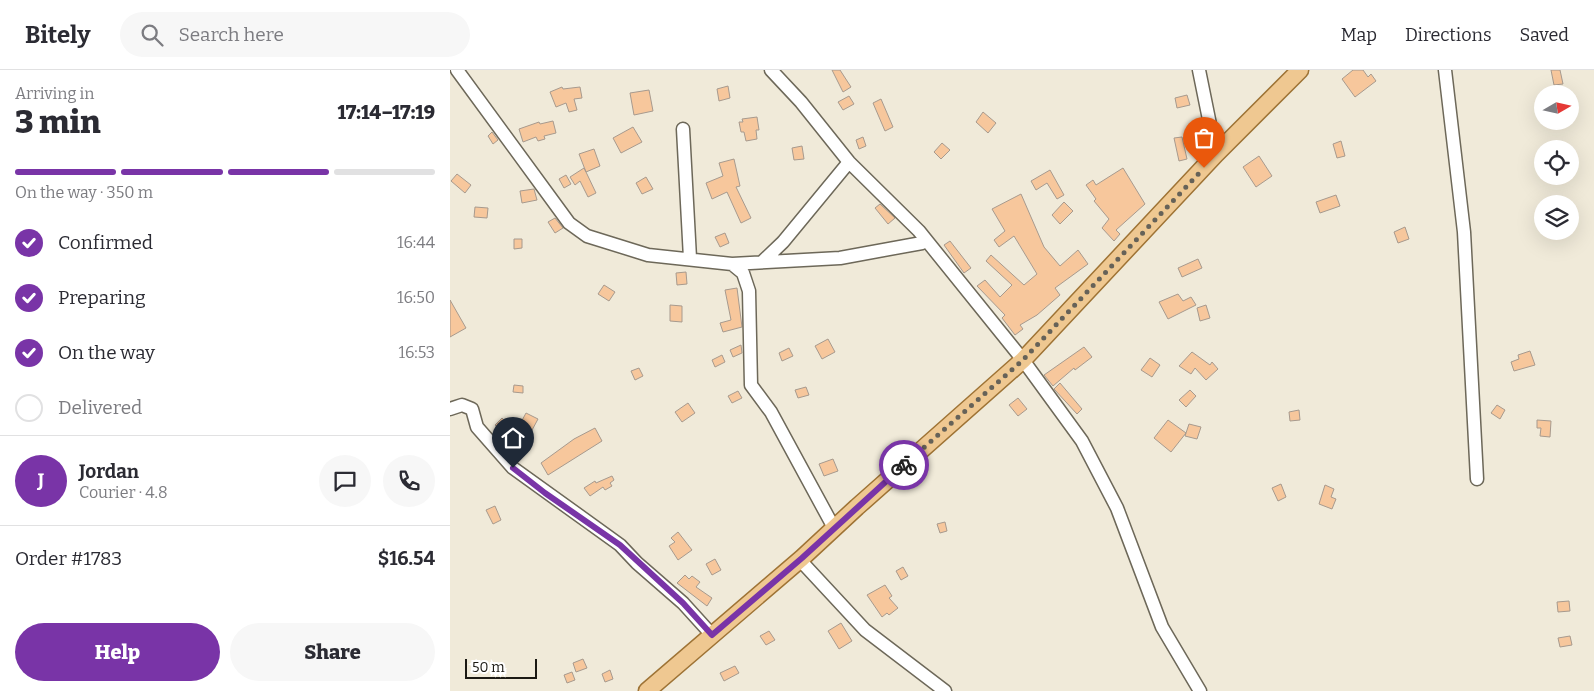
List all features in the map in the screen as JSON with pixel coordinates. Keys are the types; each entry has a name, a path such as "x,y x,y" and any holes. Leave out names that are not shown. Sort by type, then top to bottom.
{"main road":[{"path":"647,691 800,560 1023,360 1216,154 1300,70"}],"street":[{"path":"457,70 529,170 577,230 597,239 648,255 732,264 840,258 922,243 923,236"},
{"path":"771,70 801,102 849,162 923,236 1023,360 1082,441 1101,474 1117,508 1162,627 1200,691"},
{"path":"1199,70 1216,154"},
{"path":"1445,70 1464,232 1477,479"},
{"path":"683,129 690,258"},
{"path":"762,262 783,242 849,162"},
{"path":"732,264 743,272 750,291 751,385 772,412 834,528"},
{"path":"450,409 462,405 472,409 477,428 513,468 545,493 620,545 683,603 712,635"},
{"path":"800,560 870,635 923,672 945,691"}],"building":[{"path":"832,70 840,70 851,87 843,92"},
{"path":"1353,70 1363,70 1368,77 1371,74 1376,81 1355,97 1342,79"},
{"path":"1551,70 1560,70 1563,84 1554,85"},
{"path":"728,86 730,98 719,101 717,89"},
{"path":"562,87 563,89 580,87 582,98 574,99 577,110 569,112 566,103 556,107 550,92"},
{"path":"649,90 653,111 634,115 630,93"},
{"path":"1187,95 1190,105 1177,108 1175,98"},
{"path":"849,96 854,104 843,110 838,102"},
{"path":"881,99 893,127 885,131 873,103"},
{"path":"983,112 996,123 988,133 976,122"},
{"path":"757,117 759,130 756,130 757,139 746,141 744,132 741,132 739,122 743,122 742,119"},
{"path":"553,121 556,133 544,136 545,139 538,141 536,137 523,142 519,129 539,122 540,124"},
{"path":"633,127 642,142 621,153 613,138"},
{"path":"492,132 498,140 493,144 488,136"},
{"path":"863,137 866,146 859,149 856,140"},
{"path":"1182,137 1187,159 1179,161 1174,138"},
{"path":"1341,141 1345,156 1337,158 1333,144"},
{"path":"942,143 950,150 941,159 934,152"},
{"path":"802,146 804,159 794,160 792,148"},
{"path":"594,149 600,166 586,172 579,154"},
{"path":"1259,156 1272,176 1256,187 1243,167"},
{"path":"734,159 740,186 736,187 751,218 741,223 727,192 712,199 706,183 723,176 719,163"},
{"path":"584,168 596,193 588,197 580,181 575,185 570,177"},
{"path":"1123,168 1145,204 1116,230 1120,234 1114,241 1102,228 1109,219 1094,201 1096,199 1086,185 1093,180 1096,185"},
{"path":"1050,170 1064,195 1057,199 1047,183 1036,190 1031,181"},
{"path":"457,174 471,185 465,193 451,181"},
{"path":"566,175 571,184 564,188 559,179"},
{"path":"646,177 653,189 642,194 636,183"},
{"path":"534,189 537,200 522,203 520,191"},
{"path":"1021,194 1044,247 1060,266 1078,250 1088,264 1055,288 1060,295 1037,315 1020,325 1023,329 1015,335 1002,318 1005,315 977,286 985,280 1000,297 1012,285 986,261 991,255 1024,285 1037,274 1014,236 999,247 994,240 1005,231 992,209"},
{"path":"1336,195 1340,206 1320,213 1316,202"},
{"path":"1064,202 1073,211 1060,224 1052,215"},
{"path":"880,204 895,218 888,224 875,208"},
{"path":"475,207 488,208 487,218 474,217"},
{"path":"555,218 563,228 555,233 548,222"},
{"path":"1405,227 1409,239 1398,243 1394,232"},
{"path":"725,233 729,243 720,247 715,237"},
{"path":"514,239 522,239 522,248 514,249"},
{"path":"950,241 971,268 964,273 944,245"},
{"path":"1198,259 1202,268 1182,277 1178,268"},
{"path":"686,272 687,284 677,285 676,273"},
{"path":"604,285 615,292 609,301 598,294"},
{"path":"737,288 742,327 723,332 720,323 731,320 725,290"},
{"path":"1178,294 1183,301 1191,297 1196,305 1168,319 1159,302"},
{"path":"450,300 466,328 450,337"},
{"path":"670,305 682,306 682,322 670,321"},
{"path":"1206,305 1210,318 1200,321 1197,308"},
{"path":"828,339 835,352 822,359 815,346"},
{"path":"741,345 742,353 733,357 730,350"},
{"path":"1084,347 1092,357 1075,370 1074,368 1053,386 1044,375"},
{"path":"789,348 793,356 782,361 779,353"},
{"path":"1530,351 1535,365 1514,371 1511,362 1519,359 1518,355"},
{"path":"1192,352 1210,365 1212,362 1218,369 1206,380 1195,368 1191,374 1179,366"},
{"path":"722,355 725,362 715,367 712,360"},
{"path":"1150,358 1160,365 1152,377 1141,370"},
{"path":"639,368 643,376 635,380 631,371"},
{"path":"1060,383 1082,409 1077,414 1054,389"},
{"path":"514,385 523,386 523,393 513,392"},
{"path":"806,387 809,395 798,398 795,390"},
{"path":"1190,390 1196,396 1186,407 1179,400"},
{"path":"738,391 742,398 732,403 728,396"},
{"path":"1018,398 1027,409 1018,416 1009,405"},
{"path":"688,403 695,413 682,422 675,412"},
{"path":"1497,405 1505,410 1500,419 1491,413"},
{"path":"1299,410 1300,420 1290,421 1289,412"},
{"path":"526,413 538,419 531,432 519,426"},
{"path":"502,418 510,426 503,433 495,425"},
{"path":"1168,420 1186,433 1171,452 1154,438"},
{"path":"1537,420 1551,421 1550,437 1540,436 1541,428 1537,428"},
{"path":"1189,424 1201,427 1197,439 1185,436"},
{"path":"595,428 602,441 548,475 541,463 574,439"},
{"path":"892,443 900,447 895,456 887,452"},
{"path":"833,459 838,471 824,476 819,464"},
{"path":"612,476 614,480 610,483 612,486 605,490 603,487 590,496 584,488 595,481 596,483"},
{"path":"1281,484 1286,497 1278,501 1272,488"},
{"path":"1325,485 1334,489 1331,497 1336,499 1332,509 1319,504"},
{"path":"495,506 501,520 493,524 486,510"},
{"path":"945,522 947,531 940,533 937,524"},
{"path":"678,532 692,550 678,560 669,546 675,542 671,538"},
{"path":"715,559 721,570 712,575 706,564"},
{"path":"903,567 908,576 901,580 896,571"},
{"path":"685,575 689,579 692,576 700,582 696,587 712,598 707,606 677,583"},
{"path":"885,585 892,596 889,598 898,608 889,615 887,613 882,617 867,595"},
{"path":"1569,601 1570,611 1558,612 1557,602"},
{"path":"841,623 852,641 839,649 828,631"},
{"path":"769,631 775,640 766,645 760,636"},
{"path":"1570,636 1572,645 1560,647 1558,638"},
{"path":"583,659 587,668 576,672 573,663"},
{"path":"735,666 739,673 724,681 720,673"},
{"path":"610,670 613,679 605,682 602,674"},
{"path":"572,672 575,680 567,683 564,675"}],"way so far":[{"path":"904,465 1023,360 1204,168"}],"route":[{"path":"513,468 545,493 620,545 637,563 683,603 712,635 802,558 904,465"}]}
